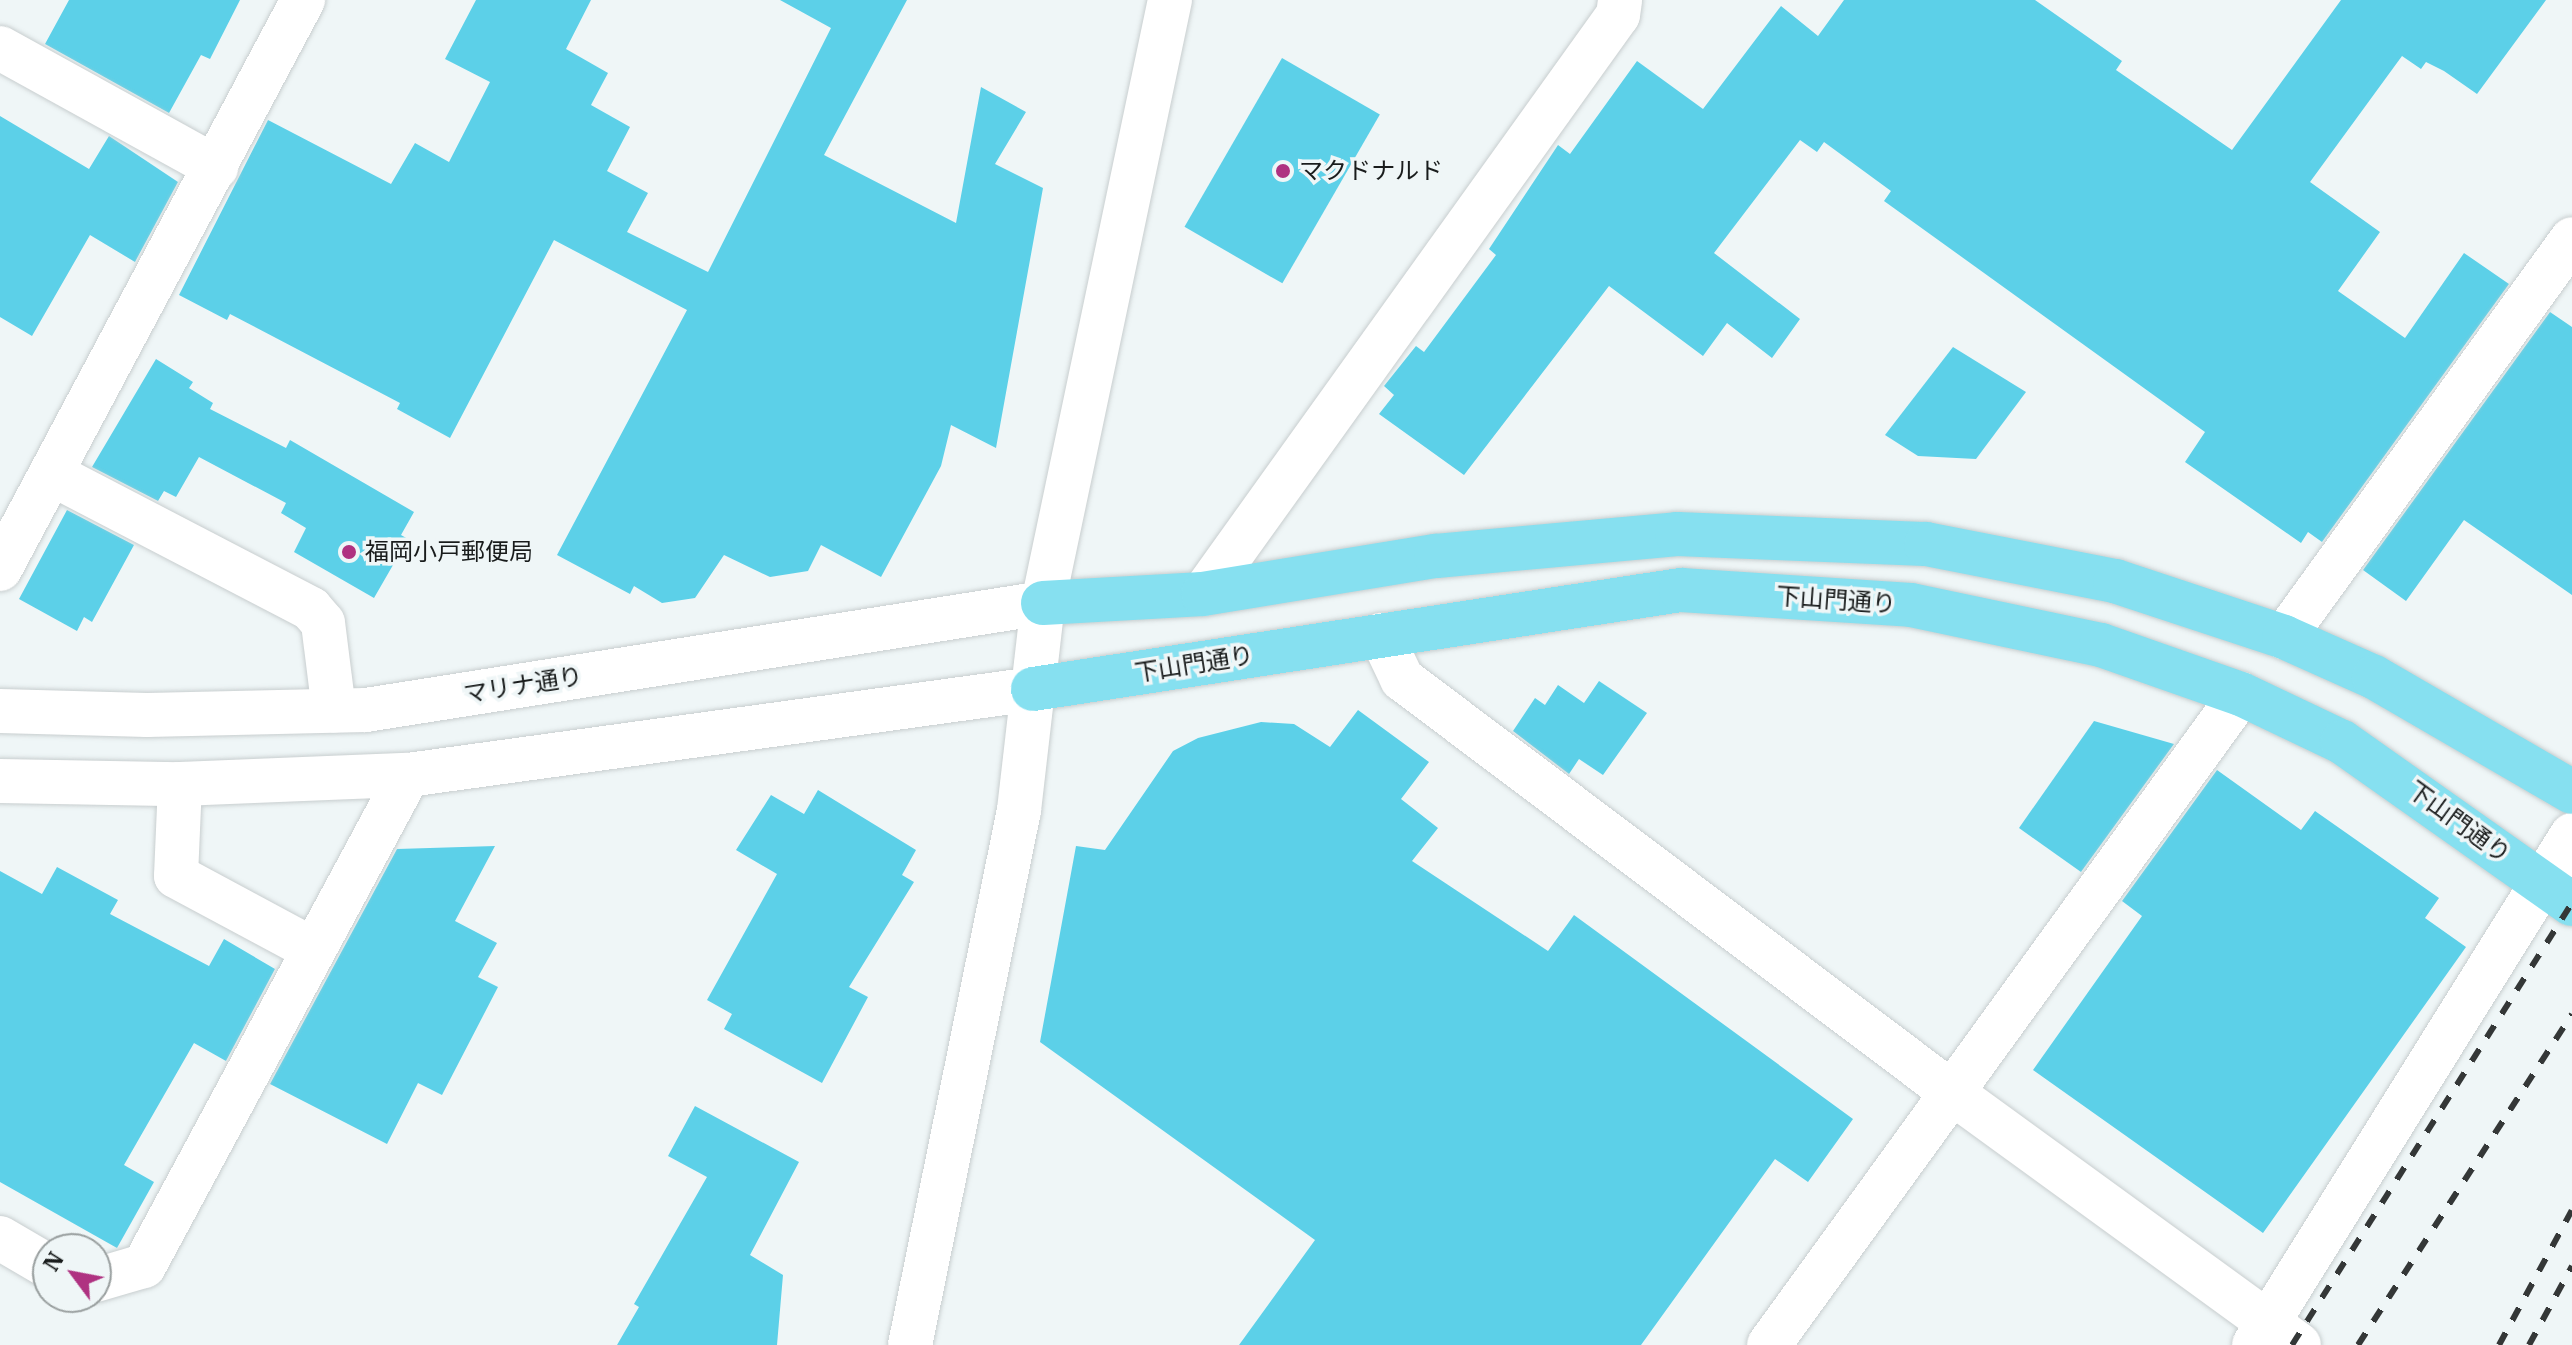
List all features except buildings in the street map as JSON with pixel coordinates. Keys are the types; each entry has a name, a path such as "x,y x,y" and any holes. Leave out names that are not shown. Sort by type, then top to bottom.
{"main road":[{"path":"1043,603 1203,594 1436,556 1692,534 1926,544 2115,581 2284,637 2374,677 2572,792"},
{"name":"下山門通り","path":"1033,689 1681,590 1911,605 2101,645 2241,694 2342,742 2557,893"}],"street":[{"path":"0,569 303,0"},
{"path":"910,1345 1019,810 1043,603 1170,0"},
{"path":"1203,594 1622,5"},
{"path":"0,48 216,167"},
{"path":"2284,637 2572,239"},
{"path":"52,474 311,609 323,623 334,710"},
{"name":"マリナ通り","path":"0,711 147,715 366,710 1043,603"},
{"path":"1381,635 1402,679 2274,1337 2557,893 2572,835"},
{"path":"0,781 180,784 408,775 1033,689"},
{"path":"1769,1345 2241,694"},
{"path":"112,1275 144,1266 408,775"},
{"path":"180,784 176,876 312,949"},
{"path":"0,1238 32,1257"}],"railway":[{"path":"2292,1345 2572,903"},
{"path":"2358,1345 2572,1014"},
{"path":"2499,1345 2572,1210"},
{"path":"2529,1345 2572,1266"}],"place":[{"name":"マクドナルド","path":"1283,171"},
{"name":"福岡小戸郵便局","path":"349,552"}]}
